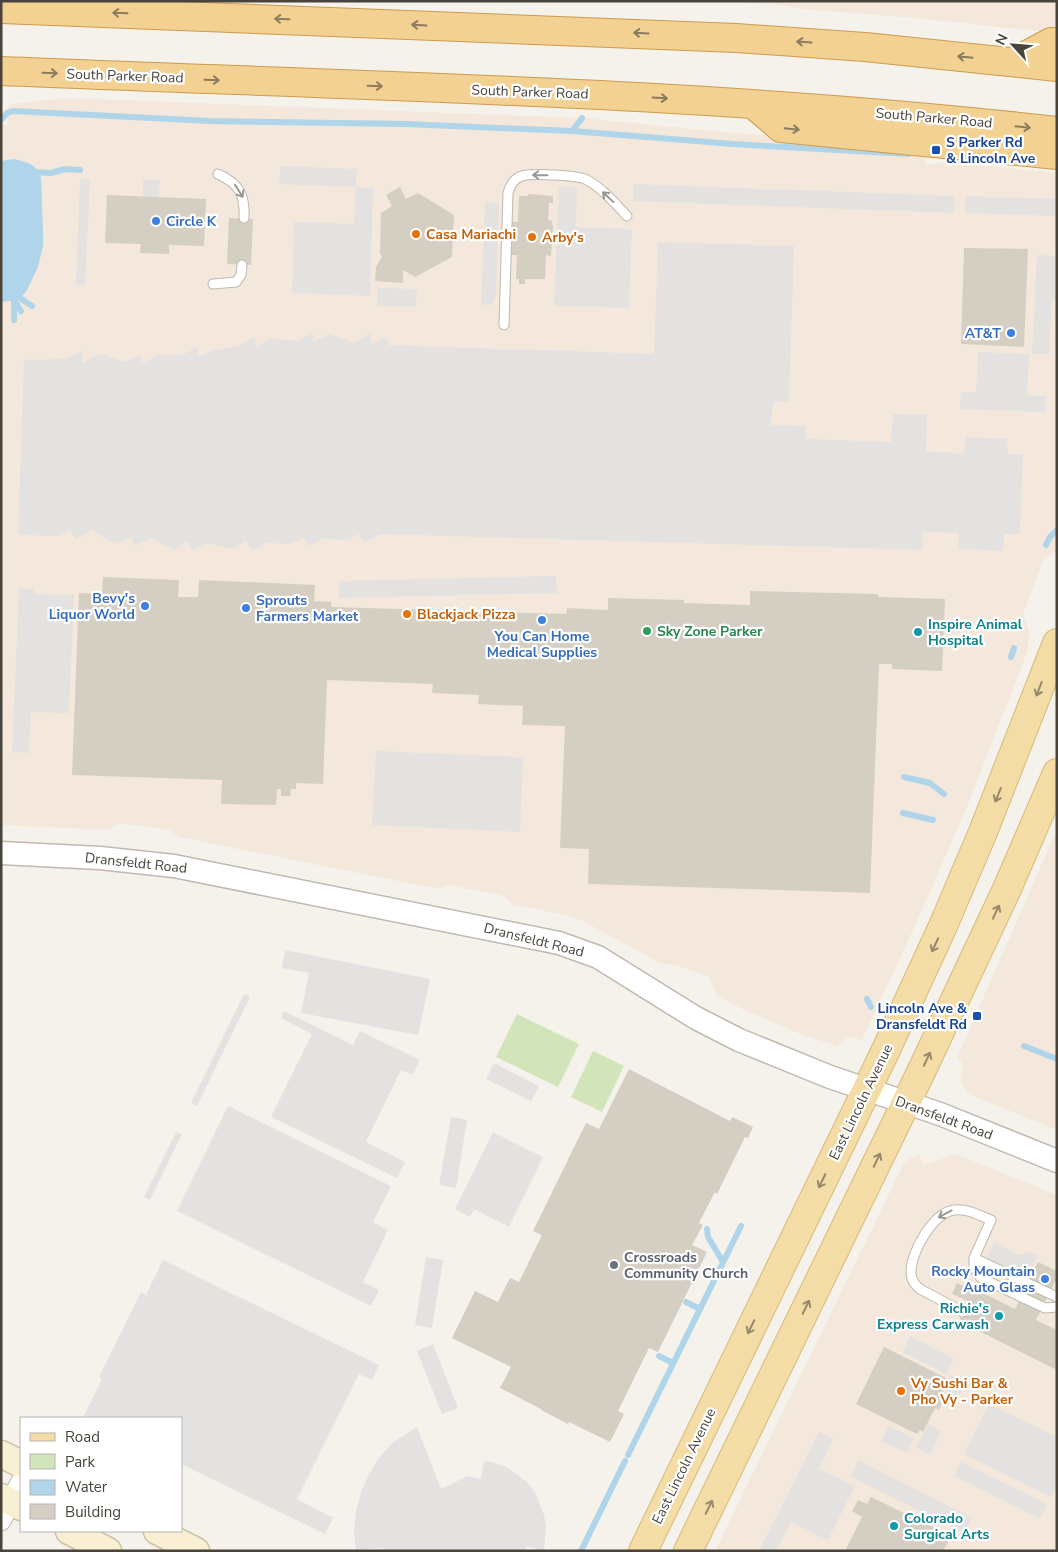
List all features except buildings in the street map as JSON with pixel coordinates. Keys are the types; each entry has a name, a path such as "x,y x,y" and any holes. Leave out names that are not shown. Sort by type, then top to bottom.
{"highway":[{"path":"1,9 736,38 865,47 1057,67"},
{"path":"1014,62 1050,42 1057,42"},
{"name":"South Parker Road","path":"1,71 611,95 954,119 1057,131"},
{"path":"753,104 781,128 1057,155"}],"main road":[{"name":"East Lincoln Avenue","path":"643,1551 866,1090 943,926 969,867 1057,644"},
{"path":"688,1551 906,1103 1003,897 1057,773"},
{"path":"1,1454 20,1464"},
{"path":"71,1532 108,1551"},
{"path":"159,1532 196,1551"}],"street":[{"name":"Dransfeldt Road","path":"1,854 100,858 174,866 559,943 598,958 696,1018 731,1036 866,1090 946,1117 1057,1161"}],"lane":[{"path":"218,174 230,180 242,193 245,205 244,218"},
{"path":"504,325 508,193 515,180 520,176 526,175 584,178 600,190 627,216"},
{"path":"213,284 236,282 241,275 242,265"},
{"path":"963,1312 927,1294 914,1285 911,1273 913,1260 927,1230 938,1218 949,1212 960,1210 991,1220 974,1258 974,1268 981,1278 1045,1308 1057,1307"},
{"path":"974,1258 1057,1297"}],"shaded area":[{"path":"720,1 1057,1 1057,33 915,18 799,9 784,5"},
{"path":"66,98 582,118 734,133 927,147 925,165 953,162 1057,173 1057,551 1043,560 1023,615 1029,632 1028,650 967,807 862,1040 846,1037 837,1046 803,1035 746,1011 717,996 709,977 678,966 660,963 583,921 569,916 512,904 500,895 448,885 442,888 433,888 179,837 171,831 164,829 125,824 118,824 109,830 1,825 1,124 7,125 9,104"},
{"path":"281,166 357,169 356,187 279,184"},
{"path":"80,179 90,179 85,285 76,285"},
{"path":"143,180 160,180 159,197 143,197"},
{"path":"633,184 955,196 954,213 633,201"},
{"path":"356,187 373,188 370,296 292,293 294,222 354,224"},
{"path":"559,187 577,187 576,227 632,229 629,308 554,306"},
{"path":"965,196 1057,199 1057,216 965,213"},
{"path":"485,203 499,203 496,297 492,304 481,305"},
{"path":"658,242 794,246 789,402 776,401 773,403 771,425 806,426 806,439 891,442 893,414 927,415 926,452 964,453 966,437 1007,439 1008,454 1023,455 1020,534 1004,534 1003,551 959,549 958,533 923,532 922,550 380,534 364,543 359,534 348,540 323,539 308,546 304,537 290,544 265,543 253,551 246,541 232,549 207,543 193,550 187,541 174,550 150,538 135,546 131,537 117,544 92,530 76,539 70,530 60,536 18,535 24,360 66,359 82,351 82,363 100,354 124,362 141,354 141,364 158,355 182,355 198,347 198,357 214,350 238,346 255,337 255,347 272,338 297,341 313,333 313,342 330,334 354,343 371,333 371,344 387,337 388,345 654,354"},
{"path":"1037,255 1057,256 1057,299 1052,300 1049,354 1032,354"},
{"path":"377,288 417,289 416,307 377,306"},
{"path":"978,352 1029,354 1027,395 1046,396 1045,412 960,409 961,392 976,392"},
{"path":"556,576 557,593 339,598 339,581"},
{"path":"19,588 33,589 34,594 74,595 69,713 31,712 29,753 12,752"},
{"path":"376,751 523,757 520,832 372,825"},
{"path":"1057,829 1057,1130 970,1095 961,1083 963,1072 961,1061 957,1058"},
{"path":"285,950 430,979 418,1035 301,1013 309,973 282,968"},
{"path":"244,994 250,997 197,1106 191,1103"},
{"path":"284,1011 353,1045 360,1031 420,1060 412,1075 401,1070 366,1142 405,1162 397,1178 271,1117 312,1034 281,1018"},
{"path":"494,1063 539,1086 531,1101 486,1079"},
{"path":"228,1106 391,1186 373,1222 388,1230 363,1282 379,1290 371,1306 177,1211"},
{"path":"451,1117 467,1120 456,1188 439,1185"},
{"path":"176,1132 182,1134 150,1200 144,1197"},
{"path":"493,1132 543,1157 509,1227 474,1209 470,1217 455,1209"},
{"path":"919,1154 924,1165 956,1154 1057,1195 1057,1551 715,1551 903,1165 906,1161"},
{"path":"994,1242 1018,1255 1029,1252 1038,1255 1030,1271 1013,1264 1010,1269 987,1258"},
{"path":"426,1257 443,1260 432,1328 415,1325"},
{"path":"163,1260 379,1365 372,1380 359,1374 297,1499 333,1518 325,1534 182,1464 182,1417 84,1416 102,1379 99,1377 141,1292 146,1295"},
{"path":"910,1336 954,1359 946,1374 903,1352"},
{"path":"433,1344 458,1408 442,1414 417,1351"},
{"path":"951,1375 967,1383 958,1399 943,1392"},
{"path":"989,1404 1057,1437 1057,1485 1051,1497 964,1454"},
{"path":"928,1424 941,1431 930,1454 916,1447"},
{"path":"889,1426 914,1438 907,1453 881,1441"},
{"path":"417,1427 441,1489 467,1476 481,1479 484,1461 508,1468 527,1482 535,1492 544,1515 546,1526 544,1551 527,1546 525,1551 384,1551 383,1548 356,1550 354,1531 356,1511 361,1492 369,1474 379,1458 392,1443"},
{"path":"819,1432 833,1439 819,1469 855,1486 828,1540 791,1522 776,1551 759,1551"},
{"path":"858,1460 972,1518 964,1533 851,1477"},
{"path":"961,1462 1047,1504 1040,1519 954,1476"}],"green space":[{"path":"517,1014 579,1044 558,1087 496,1057"},
{"path":"593,1051 624,1066 602,1112 571,1097"}],"water":[{"path":"14,159 34,166 41,178 43,246 38,267 27,290 19,300 1,302 1,161"}],"waterway":[{"path":"2,119 7,113 13,111 210,121 406,124 572,131 733,144 908,154"},
{"path":"572,131 582,118"},
{"path":"32,172 51,173 65,169 80,170"},
{"path":"14,294 32,306"},
{"path":"14,294 14,320"},
{"path":"14,300 21,311"},
{"path":"1046,545 1050,537 1057,530"},
{"path":"1011,657 1014,648"},
{"path":"904,777 930,783 944,794"},
{"path":"903,813 933,820"},
{"path":"867,999 871,1007"},
{"path":"1024,1046 1057,1059"},
{"path":"628,1455 741,1226"},
{"path":"707,1229 708,1237 723,1262"},
{"path":"686,1302 700,1309"},
{"path":"659,1356 673,1363"},
{"path":"581,1551 625,1461"}],"place":[{"name":"S Parker Rd & Lincoln Ave","path":"936,150"},
{"name":"Circle K","path":"156,221"},
{"name":"Casa Mariachi","path":"416,234"},
{"name":"Arby's","path":"532,237"},
{"name":"AT&T","path":"1011,333"},
{"name":"Bevy's Liquor World","path":"145,606"},
{"name":"Sprouts Farmers Market","path":"246,608"},
{"name":"Blackjack Pizza","path":"407,614"},
{"name":"You Can Home Medical Supplies","path":"542,620"},
{"name":"Sky Zone Parker","path":"647,631"},
{"name":"Inspire Animal Hospital","path":"918,632"},
{"name":"Lincoln Ave & Dransfeldt Rd","path":"977,1016"},
{"name":"Crossroads Community Church","path":"614,1265"},
{"name":"Rocky Mountain Auto Glass","path":"1045,1279"},
{"name":"Richie's Express Carwash","path":"999,1316"},
{"name":"Vy Sushi Bar & Pho Vy - Parker","path":"901,1391"},
{"name":"Colorado Surgical Arts","path":"894,1526"}]}
